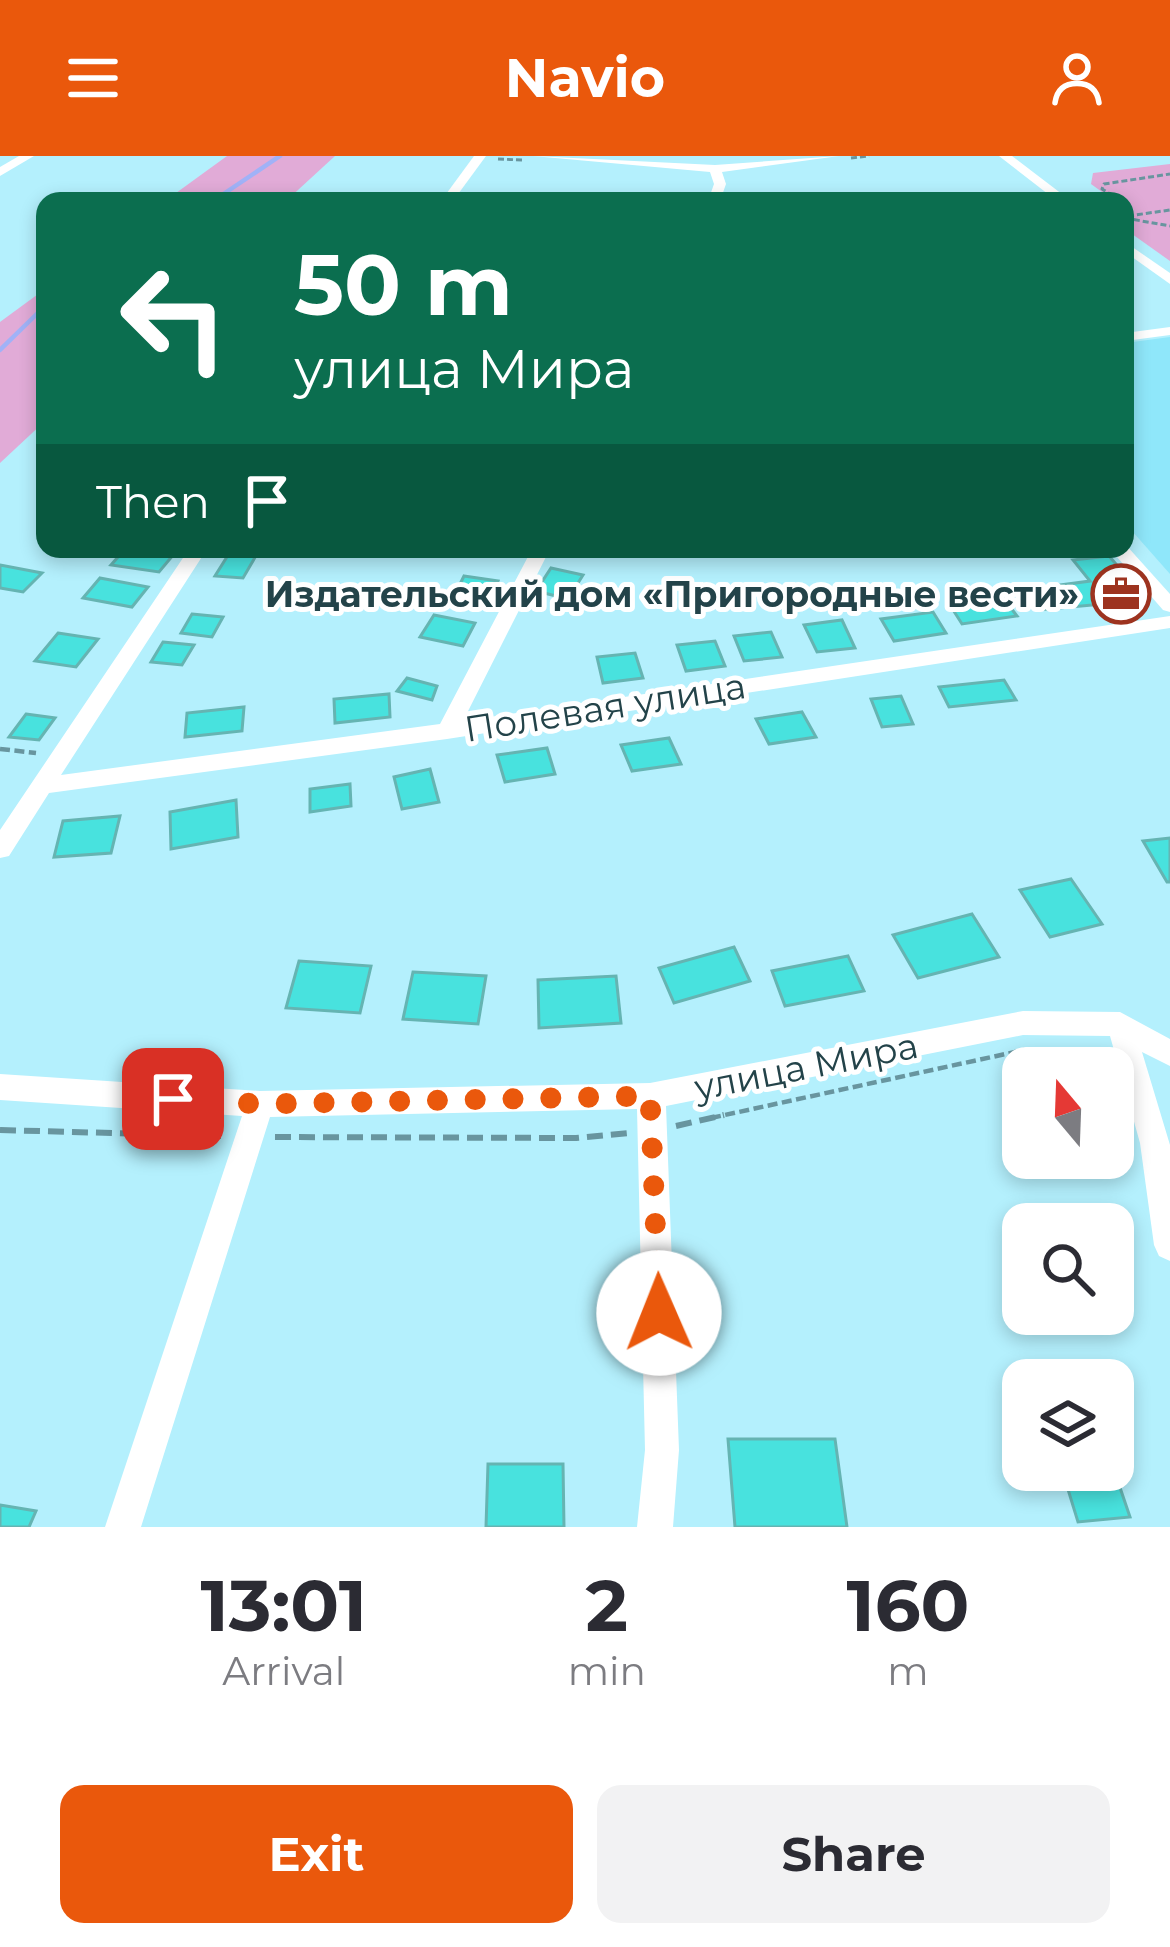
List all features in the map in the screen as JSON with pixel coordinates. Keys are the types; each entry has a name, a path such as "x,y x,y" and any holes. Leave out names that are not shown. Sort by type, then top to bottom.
{"street":[{"path":"0,172 28,156"},
{"path":"453,192 479,156"},
{"path":"539,156 715,169 828,156"},
{"path":"1005,156 1053,192"},
{"path":"715,169 717,192"},
{"path":"1134,253 1170,280"},
{"path":"1134,336 1170,331"},
{"path":"0,849 192,558"},
{"path":"447,730 536,558"},
{"path":"1127,558 1170,607"},
{"name":"Полевая улица","path":"40,786 1170,622"},
{"name":"улица Мира","path":"0,1087 260,1104 650,1096 1023,1023 1120,1024"},
{"path":"1120,1024 1170,1054"},
{"path":"1120,1024 1162,1136 1170,1245"},
{"path":"650,1096 655,1131 662,1450 655,1527"},
{"path":"123,1527 260,1104"}],"path":[{"path":"1107,192 1102,189 1105,184 1170,174"},
{"path":"1134,216 1170,210"},
{"path":"1134,220 1170,226"},
{"path":"0,749 60,755"}],"shaded area":[{"path":"227,156 335,156 296,192 177,192"},
{"path":"1170,164 1170,261 1134,235 1134,192 1102,192 1091,184 1093,173"},
{"path":"36,296 36,429 0,463 0,322"},
{"path":"1170,337 1170,574 1134,533 1134,342"}],"building":[{"path":"117,558 171,558 159,572 111,565"},
{"path":"226,558 255,558 243,578 215,576"},
{"path":"1111,558 1147,600 1038,610 1023,590 1090,581 1073,560"},
{"path":"0,565 42,573 23,592 0,588"},
{"path":"551,568 583,575 568,599 536,591"},
{"path":"464,576 498,581 491,597 456,592"},
{"path":"100,578 148,587 132,607 83,598"},
{"path":"1001,595 1017,616 962,624 948,602"},
{"path":"933,612 946,633 894,641 881,619"},
{"path":"192,614 223,617 212,637 181,633"},
{"path":"434,615 475,623 463,646 420,637"},
{"path":"842,620 855,648 817,652 804,625"},
{"path":"771,632 782,657 744,661 734,636"},
{"path":"58,633 98,639 76,667 35,661"},
{"path":"715,641 725,666 686,671 677,645"},
{"path":"163,642 194,645 182,665 151,662"},
{"path":"635,653 643,678 603,683 597,657"},
{"path":"407,678 437,686 432,700 397,691"},
{"path":"1004,680 1016,700 949,707 939,687"},
{"path":"389,694 390,717 335,723 334,699"},
{"path":"901,696 913,724 882,727 871,699"},
{"path":"244,707 242,731 185,737 187,713"},
{"path":"802,712 816,737 769,744 756,719"},
{"path":"26,714 55,718 39,740 9,737"},
{"path":"669,738 681,764 632,771 621,745"},
{"path":"547,748 555,774 505,782 497,755"},
{"path":"430,769 439,802 402,809 394,777"},
{"path":"350,784 351,806 310,812 310,789"},
{"path":"236,800 238,837 171,849 170,812"},
{"path":"120,816 111,853 54,857 63,821"},
{"path":"1170,838 1170,882 1167,882 1143,841"},
{"path":"1071,879 1102,924 1050,937 1020,890"},
{"path":"972,914 999,957 918,978 893,935"},
{"path":"734,947 750,981 674,1003 659,968"},
{"path":"848,956 864,991 785,1006 772,971"},
{"path":"299,961 371,966 360,1013 286,1008"},
{"path":"413,972 486,976 478,1024 403,1019"},
{"path":"616,976 621,1023 539,1028 538,980"},
{"path":"728,1439 835,1439 847,1527 735,1527"},
{"path":"488,1464 563,1464 564,1527 486,1527"},
{"path":"1068,1491 1121,1491 1130,1517 1078,1522"},
{"path":"0,1505 36,1511 29,1527 0,1527"}],"waterway":[{"path":"226,192 280,156"},
{"path":"0,350 36,315"}],"place":[{"name":"Издательский дом «Пригородные вести»","path":"1121,594"}],"route":[{"path":"173,1099 260,1104 650,1096 659,1313"}]}
